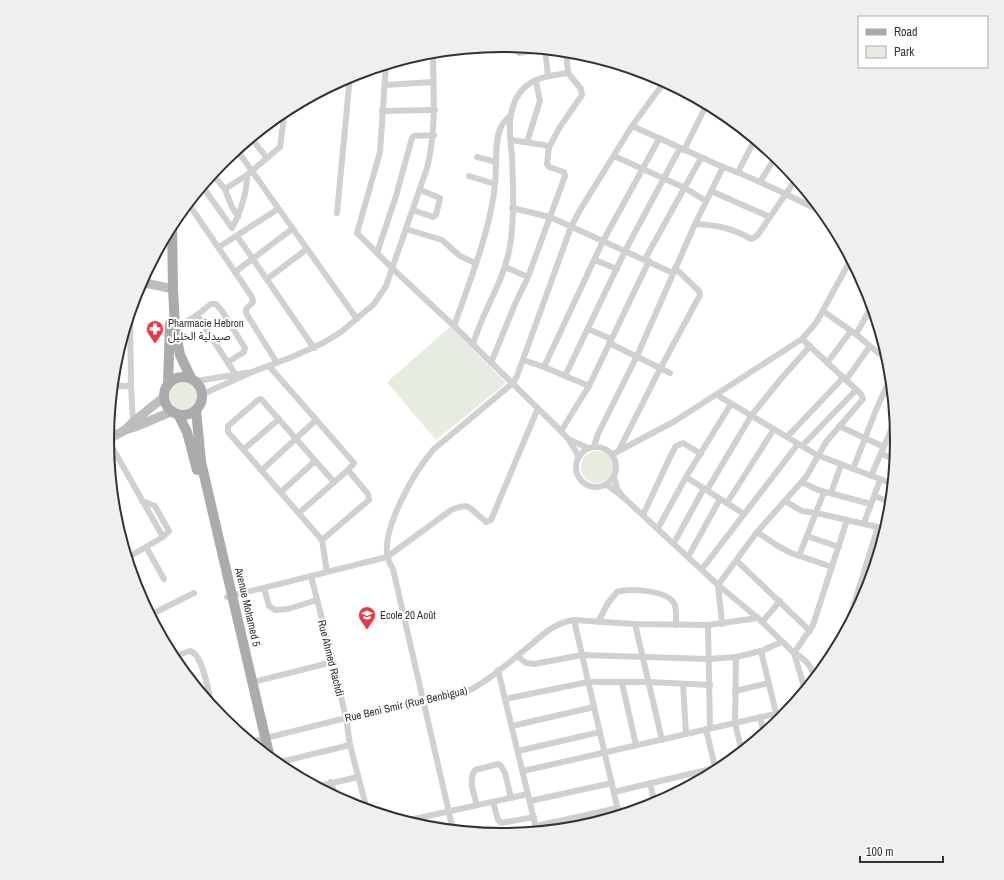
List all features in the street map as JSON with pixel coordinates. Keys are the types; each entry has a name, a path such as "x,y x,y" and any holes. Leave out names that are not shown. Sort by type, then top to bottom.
{"main road":[{"path":"170,288 172,237"},
{"path":"167,245 173,330 168,384"},
{"path":"148,283 170,288"},
{"path":"134,424 175,413 188,414 196,410 200,405 202,394 200,387 193,379 180,355 173,330"},
{"path":"193,379 181,376 172,380 165,390 164,397 187,432 198,462"},
{"path":"114,436 134,424 164,397"},
{"path":"196,410 198,462"},
{"name":"Avenue Mohamed 5","path":"198,462 230,597 253,682 258,740"},
{"name":"Avenue Mohamed 5","path":"230,597 258,740"}],"street":[{"path":"546,54 548,76"},
{"path":"491,363 528,277 565,176 564,172 549,167 547,164 549,147 560,127 582,95 580,89 568,72 567,57"},
{"path":"193,379 237,376 269,366 314,348 341,332 374,304 386,286 430,157 434,135 435,110 433,58"},
{"path":"385,70 380,152 357,233 392,269 454,326 561,431 569,440 579,457"},
{"path":"473,345 478,329 500,283 509,250 512,208 511,115 514,103 520,93 530,83 548,76 568,72"},
{"path":"527,142 540,101 536,81"},
{"path":"384,85 433,82"},
{"path":"337,213 349,84"},
{"path":"452,825 393,569 388,557 387,543 391,524 423,463 434,449 513,383 517,376 572,227 580,210 632,126 660,86"},
{"path":"565,376 625,251 704,109"},
{"path":"382,111 435,110"},
{"path":"454,326 492,207 498,134 504,121 511,115"},
{"path":"225,188 249,173 280,147 284,119"},
{"path":"632,126 701,158 786,193 811,206"},
{"path":"377,253 396,196 412,138 414,136 434,135"},
{"path":"544,367 604,241 659,139"},
{"path":"511,140 549,147"},
{"path":"254,142 267,158"},
{"path":"738,172 753,144"},
{"path":"239,155 249,173 278,209 357,319"},
{"path":"614,156 685,188 706,201"},
{"path":"477,157 496,162"},
{"path":"561,431 589,386 647,260 701,158"},
{"path":"760,182 772,162"},
{"path":"614,477 607,485 595,488 588,486 578,477 576,463 583,451 591,447 598,434 636,356 695,224 723,167"},
{"path":"205,190 232,228 238,217 247,190 249,173"},
{"path":"469,176 495,184"},
{"path":"216,178 225,188 231,205 238,217"},
{"path":"695,224 730,229 750,239 753,238 757,236 793,183"},
{"path":"413,210 433,217 436,215 440,198 420,190"},
{"path":"711,191 770,217"},
{"path":"191,208 219,247 252,299 253,302 246,309 246,313 277,363"},
{"path":"512,208 550,217 625,251 674,270 699,291 700,295 619,450"},
{"path":"219,247 278,209"},
{"path":"235,272 292,229"},
{"path":"406,229 442,240 460,256 475,263"},
{"path":"237,236 314,348"},
{"path":"267,279 307,249"},
{"path":"595,260 616,269"},
{"path":"613,454 675,421 802,339 816,323 848,264"},
{"path":"505,267 528,277"},
{"path":"173,330 213,303 218,306 246,350 228,362"},
{"path":"823,311 853,332 881,355"},
{"path":"828,363 868,312"},
{"path":"197,315 237,376"},
{"path":"588,329 660,369 670,373"},
{"path":"130,330 131,386 134,424"},
{"path":"722,624 718,585 758,532 802,482 809,473 817,455 826,442 863,399 856,390 802,339"},
{"path":"674,543 705,489 751,416 810,346"},
{"path":"787,437 844,379 870,346"},
{"path":"523,360 589,386"},
{"path":"269,366 354,463 299,513"},
{"path":"202,394 237,376"},
{"path":"117,386 131,386"},
{"path":"852,469 887,387"},
{"path":"702,569 800,445 856,390"},
{"path":"717,395 817,455 888,482"},
{"path":"327,572 322,540 228,432 228,426 261,399 334,482"},
{"path":"658,528 686,477 731,404"},
{"path":"230,597 388,557 451,510 460,506 467,505 486,522 491,520 538,408"},
{"path":"244,449 279,419"},
{"path":"262,470 297,440 316,420"},
{"path":"839,426 884,447"},
{"path":"727,503 774,429"},
{"path":"871,476 884,447 890,438"},
{"path":"569,440 591,447 601,447 613,454 617,466 614,477 615,483 622,496"},
{"path":"643,516 676,446 683,443 701,454"},
{"path":"115,453 163,537"},
{"path":"881,454 889,457"},
{"path":"281,492 315,461"},
{"path":"799,556 816,513 828,493 841,465"},
{"path":"322,540 369,500 368,494 348,470"},
{"path":"686,477 744,514"},
{"path":"864,523 880,480"},
{"path":"802,482 828,493 871,504"},
{"path":"607,485 622,496 718,585 760,620 794,653 809,664 813,672"},
{"path":"874,496 886,500"},
{"path":"688,557 720,499"},
{"path":"132,555 163,537 168,533 169,529 158,509 152,504 142,501"},
{"path":"785,501 802,512 816,513 878,527 856,597"},
{"path":"794,653 810,630 848,520"},
{"path":"758,532 778,546 799,556 832,566"},
{"path":"807,536 839,547"},
{"path":"146,547 164,580"},
{"path":"737,561 810,630"},
{"name":"Rue Ahmed Rachdi","path":"311,576 333,662 346,718 350,745 365,802"},
{"path":"264,588 269,606 275,610 288,610 317,600"},
{"path":"598,622 608,603 617,592 629,590 658,593 670,598 676,608 676,625"},
{"path":"155,613 194,593"},
{"path":"760,620 780,601"},
{"path":"574,620 618,810"},
{"name":"Rue Beni Smir (Rue Benbigua)","path":"258,740 346,718 470,690 487,680 547,630 561,623 574,620 635,624 708,625 760,620"},
{"path":"635,624 662,740"},
{"path":"708,625 710,685 708,729 715,765"},
{"path":"517,656 526,662 534,664 582,655 709,659 736,657 761,651 782,642"},
{"path":"178,655 190,651 196,654 200,660 209,695"},
{"path":"523,771 776,714 761,651"},
{"path":"794,653 803,684"},
{"path":"736,657 735,723 741,746"},
{"path":"253,682 333,662"},
{"path":"498,670 536,826"},
{"path":"505,699 588,682 648,682 710,685"},
{"path":"622,683 636,745"},
{"path":"735,691 769,683"},
{"path":"683,684 686,734"},
{"path":"512,726 594,708"},
{"path":"760,717 763,727"},
{"path":"518,751 600,732"},
{"path":"284,762 350,745"},
{"path":"477,805 471,780 472,776 475,770 493,765 498,764 503,770 510,798"},
{"path":"614,792 704,771"},
{"path":"324,784 358,777"},
{"path":"331,782 333,789"},
{"path":"530,801 612,783"},
{"path":"650,783 653,797"},
{"path":"416,818 528,794"},
{"path":"493,802 500,823 534,818"},
{"path":"563,823 595,817"}],"green space":[{"path":"450,327 506,383 436,440 387,382"},
{"path":"184,380 195,384 199,395 195,406 184,410 173,406 169,395 173,384"},
{"path":"600,451 606,453 611,458 613,467 611,476 606,481 594,483 588,481 583,476 581,464 583,458 588,453"}],"place":[{"name":"Pharmacie Hebron صيدلية الخليل","path":"155,344"},
{"name":"Ecole 20 Août","path":"367,630"}]}
